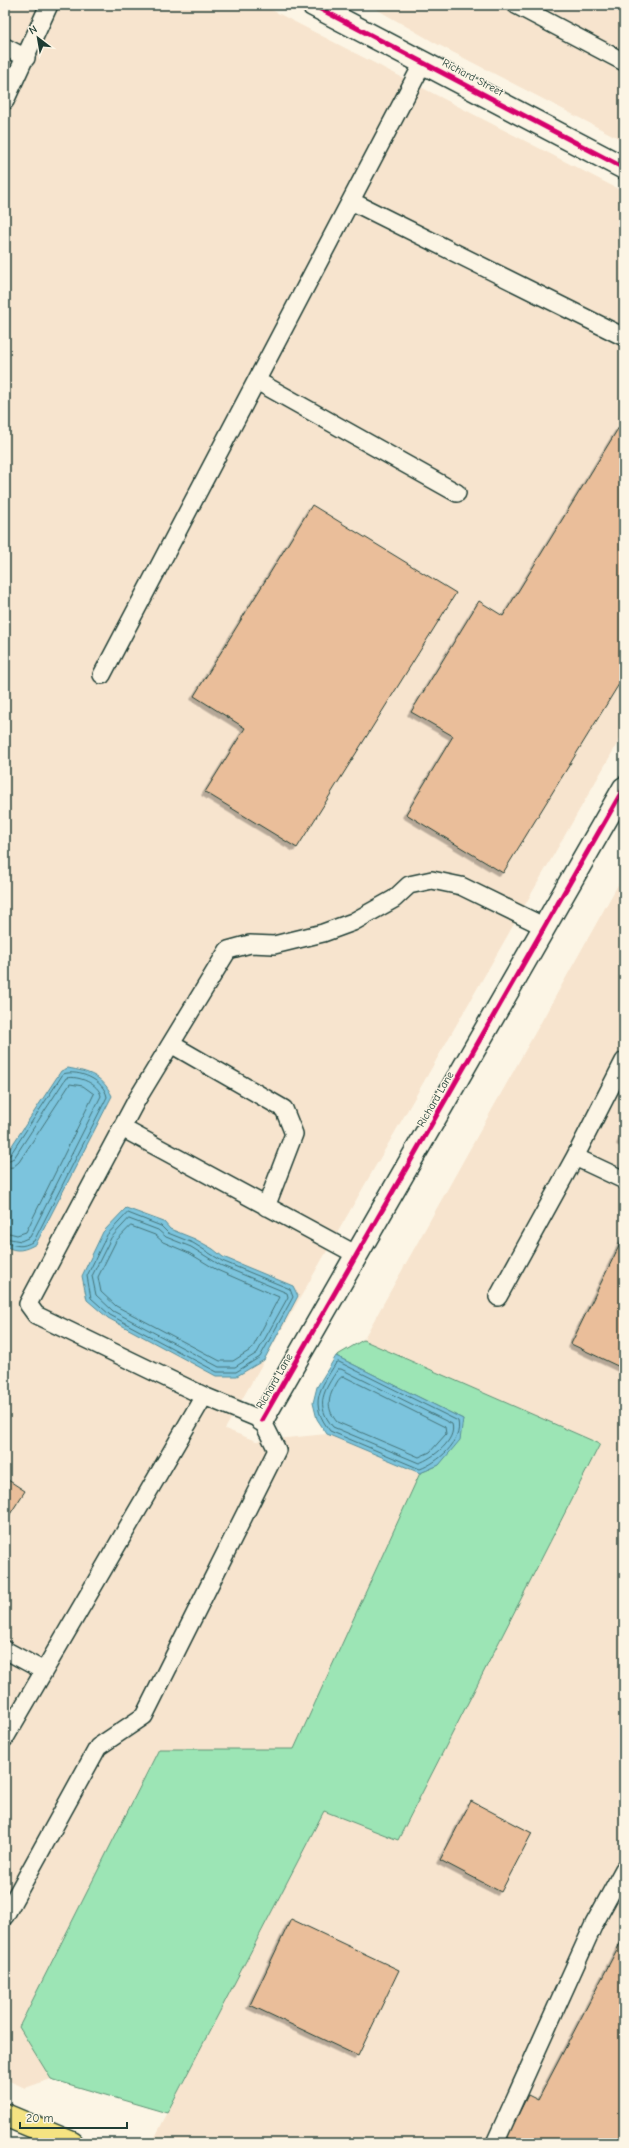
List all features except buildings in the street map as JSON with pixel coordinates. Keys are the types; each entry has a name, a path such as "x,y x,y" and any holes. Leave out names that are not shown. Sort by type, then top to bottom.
{"main road":[{"path":"5,2114 72,2143"}],"street":[{"name":"Richard Street","path":"313,5 624,168"},
{"name":"Richard Lane","path":"262,1420 624,788"}],"lane":[{"path":"5,101 49,5"},
{"path":"516,5 624,62"},
{"path":"5,47 26,58"},
{"path":"102,675 423,63"},
{"path":"351,201 624,337"},
{"path":"256,381 457,493"},
{"path":"5,1916 98,1747 144,1716 277,1450 262,1420 204,1396 36,1315 28,1304 136,1100 228,950 250,944 274,945 323,933 360,918 394,898 409,886 432,880 461,886 545,927"},
{"path":"171,1044 284,1109 294,1134 266,1207"},
{"path":"498,1297 575,1157 624,1061"},
{"path":"122,1128 357,1256"},
{"path":"575,1157 624,1180"},
{"path":"5,1738 204,1396"},
{"path":"5,1650 44,1671"},
{"path":"495,2143 594,1924 624,1869"}],"shaded area":[{"path":"5,5 262,5 624,192 624,732 225,1429 256,1441 327,1434 420,1473 294,1749 159,1749 19,2027 51,2079 25,2088 5,2079"},
{"path":"369,5 624,5 624,141 437,44"},
{"path":"624,874 624,2143 152,2143 324,1811 398,1840 600,1444 363,1340"}],"green space":[{"path":"363,1340 600,1444 398,1840 324,1811 167,2113 51,2079 19,2027 159,1749 294,1749 420,1473 439,1465 463,1419 336,1356"}],"water":[{"path":"68,1068 89,1073 99,1079 104,1083 112,1096 36,1244 21,1250 9,1248 5,1246 5,1156 61,1071"},
{"path":"126,1208 164,1222 170,1229 195,1239 213,1249 223,1257 293,1286 298,1296 264,1360 237,1376 216,1376 108,1318 87,1300 82,1276 103,1232"},
{"path":"336,1356 463,1419 460,1440 439,1465 420,1473 327,1434 317,1419 313,1403 317,1387"}],"cycle path":[{"path":"313,5 624,168"},
{"path":"262,1420 624,788"}]}
